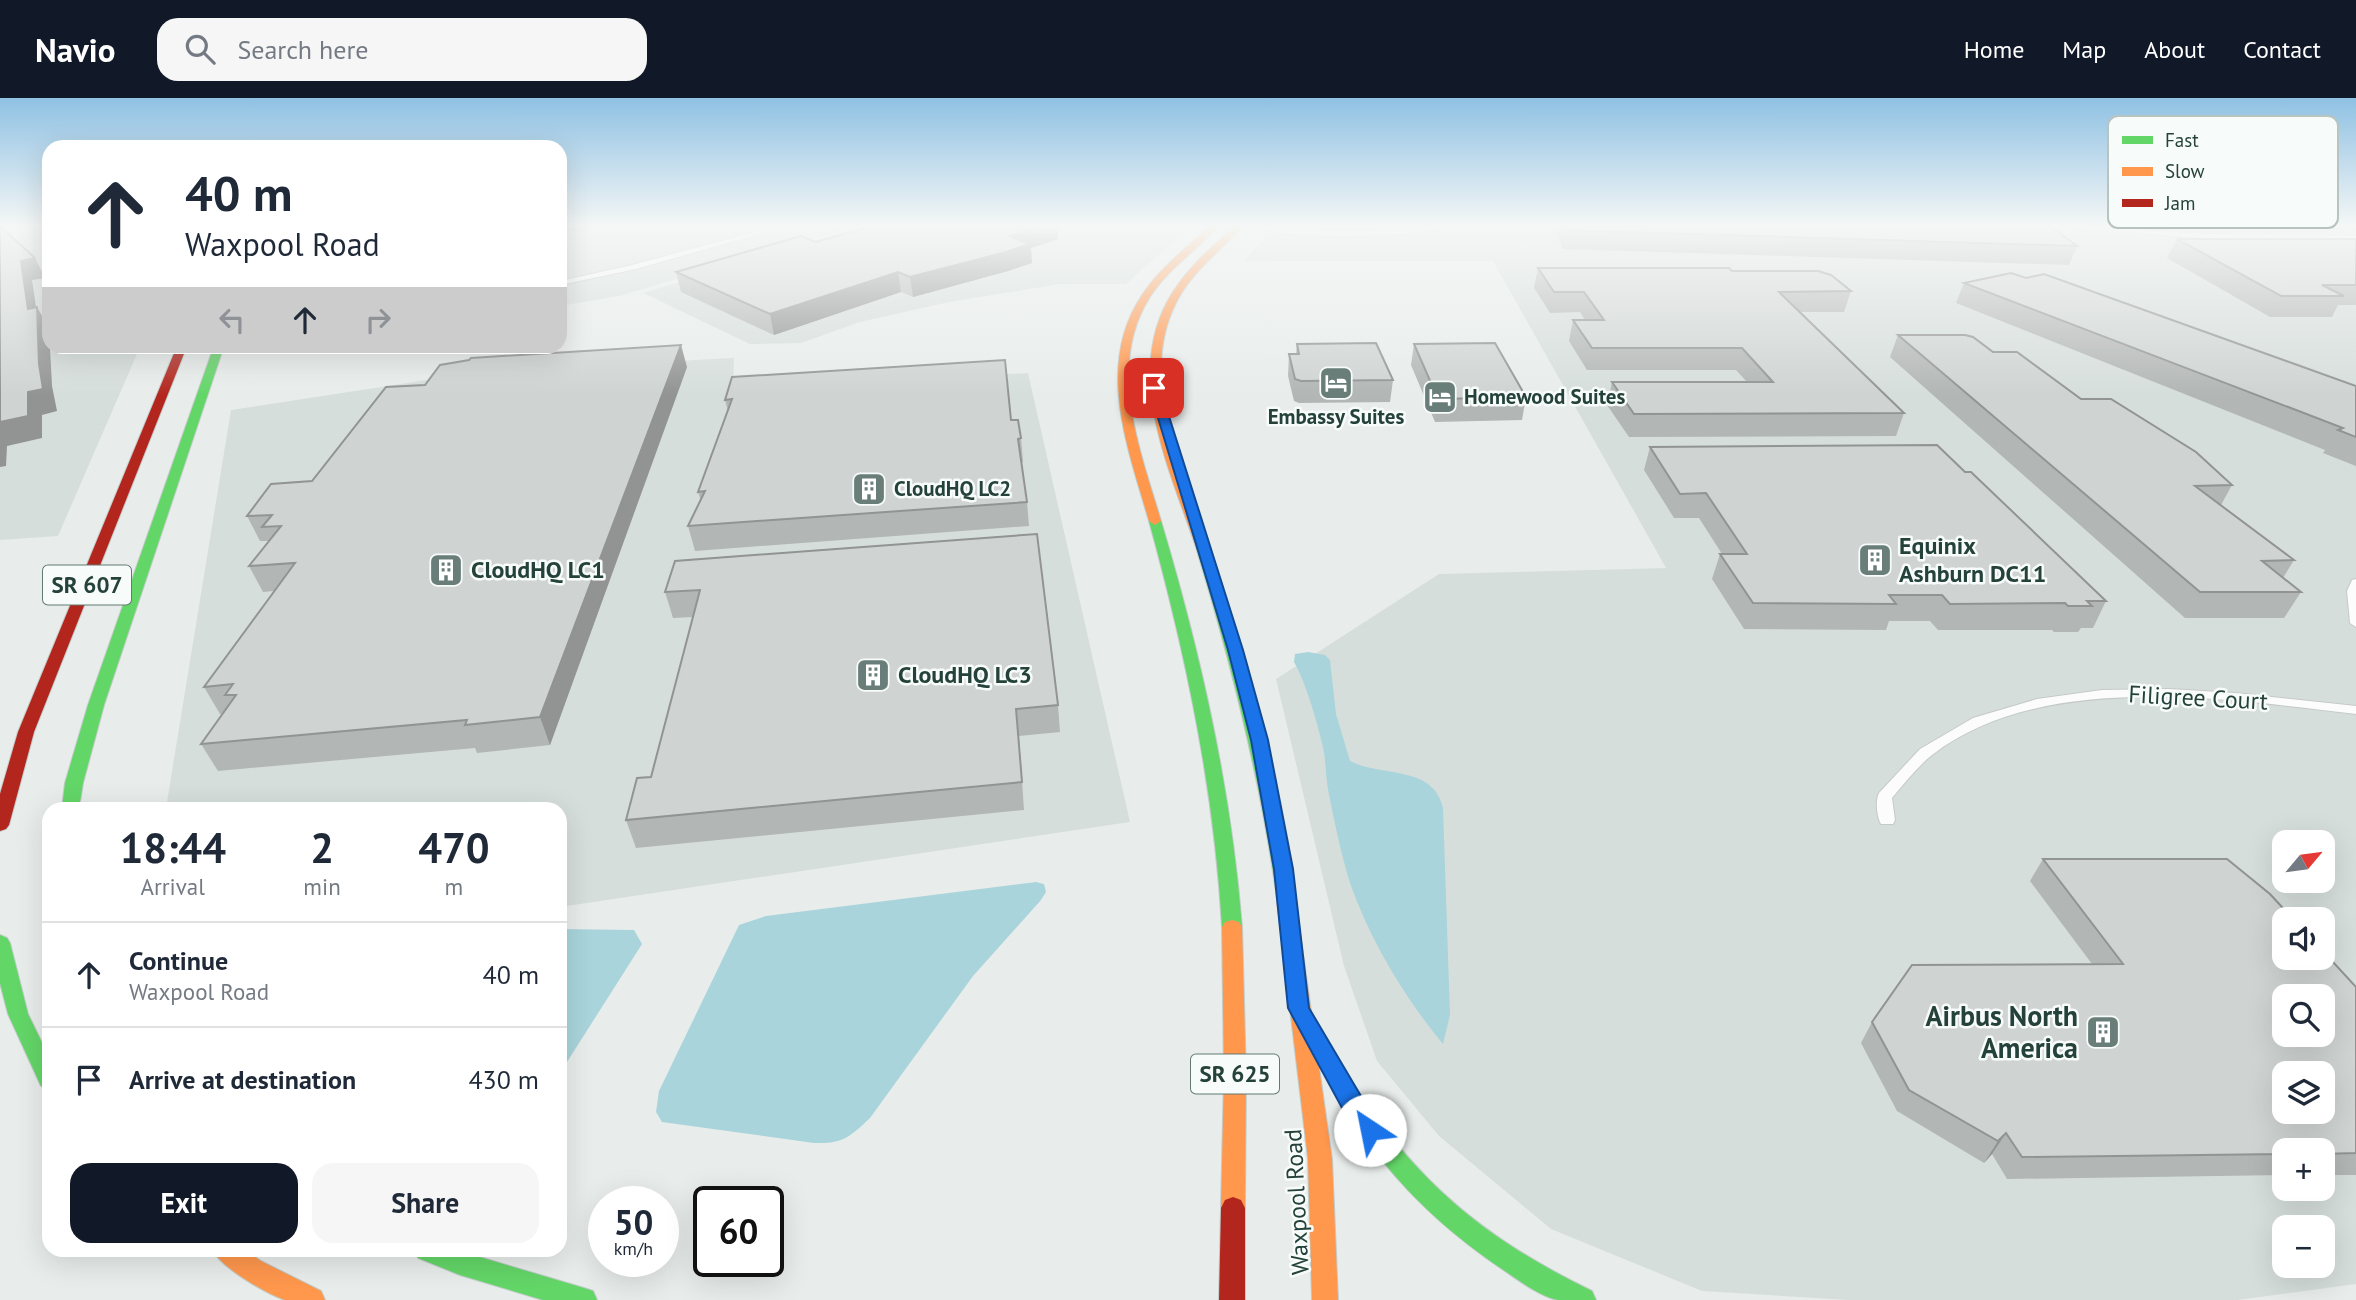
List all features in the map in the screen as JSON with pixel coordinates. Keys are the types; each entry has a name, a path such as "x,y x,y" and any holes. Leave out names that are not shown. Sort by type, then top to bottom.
{"main road":[{"name":"SR 625","path":"1153,283 1130,325 1124,348 1123,398 1185,626 1200,691 1227,848 1236,1017 1232,1300"},
{"name":"Waxpool Road","path":"1180,283 1160,321 1156,340 1154,388 1235,650 1259,740 1284,869 1322,1181 1325,1300"},
{"name":"SR 607","path":"0,825 26,732 179,354"},
{"name":"SR 607","path":"71,802 96,705 216,354"},
{"path":"0,943 6,983 28,1043 42,1067"},
{"path":"1299,1008 1356,1112 1384,1148 1435,1204 1488,1247 1583,1300"},
{"path":"235,1257 251,1269 312,1300"},
{"path":"444,1257 584,1300"}],"street":[{"path":"2356,583 2353,591 2356,623"},
{"name":"Filigree Court","path":"1887,820 1884,797 1898,777 1928,750 1944,739 1998,715 2034,705 2102,695 2172,691 2356,710"}],"shaded area":[{"path":"0,283 42,283 42,354 137,354 58,536 0,540"},
{"path":"567,283 663,283 619,296 567,305"},
{"path":"676,283 1127,283 1060,284 949,302 860,322 801,343 750,344 643,293"},
{"path":"1505,283 2356,283 2356,1284 2238,1300 1848,1300 1702,1291 1551,1229 1439,1136 1377,1061 1344,966 1276,679 1439,574 1666,568"},
{"path":"734,358 733,389 1028,373 1130,822 567,906 567,802 167,802 231,410 485,371"}],"water":[{"path":"1308,652 1325,655 1330,660 1336,714 1350,761 1418,778 1438,794 1443,808 1450,1015 1443,1044 1389,967 1367,926 1350,883 1329,795 1319,731 1294,662 1295,654"},
{"path":"1036,882 1044,884 1046,892 1041,900 973,976 870,1118 850,1135 838,1141 814,1143 662,1122 656,1112 659,1091 739,925 766,916"},
{"path":"567,929 634,930 642,944 567,1062"}],"building":[{"path":"0,283 24,283 28,309 37,307 39,364 43,389 28,392 28,416 0,422"},
{"path":"701,283 864,283 770,314"},
{"path":"1548,283 1841,283 1851,291 1779,292 1904,413 1634,414 1612,382 1773,382 1742,348 1592,348 1573,320 1604,320 1584,292 1554,292"},
{"path":"1964,283 2069,283 2356,386 2356,437 2338,430 2343,428"},
{"path":"2257,283 2356,283 2322,285 2344,296 2281,296"},
{"path":"1898,335 1965,335 1973,337 1993,352 2017,352 2081,399 2111,399 2196,452 2232,485 2195,486 2294,560 2262,561 2301,592 2200,592"},
{"path":"1376,343 1393,380 1295,379 1289,354 1299,354 1297,344"},
{"path":"1495,343 1526,397 1438,399 1414,344"},
{"name":"CloudHQ LC1","path":"681,345 540,717 465,725 467,720 201,744 236,695 225,695 233,684 204,687 295,563 249,566 281,526 262,527 272,515 247,516 271,484 312,481 386,387 425,385 440,365 471,358"},
{"name":"CloudHQ LC2","path":"1005,360 1011,420 1018,420 1021,438 1018,439 1027,502 688,526 705,491 698,492 732,399 725,400 732,377"},
{"path":"1937,445 1965,472 1971,472 2106,601 2087,601 2092,606 2068,606 2065,603 1950,604 1942,595 1889,595 1896,604 1753,603 1720,554 1747,554 1706,493 1680,494 1650,447"},
{"name":"CloudHQ LC3","path":"1037,534 1058,705 1016,709 1022,782 626,820 637,778 651,777 700,590 665,592 675,561"},
{"name":"Airbus North America","path":"2043,859 2227,859 2282,907 2272,907 2272,970 2335,970 2335,964 2356,987 2356,1153 2335,1154 2335,1138 2272,1138 2272,1154 2022,1157 2006,1133 1998,1141 1909,1090 1872,1022 1912,965 2123,964"}],"traffic: fast":[{"path":"71,802 96,705 216,354"},
{"path":"1155,521 1183,621 1206,722 1223,824 1232,927"},
{"path":"1202,544 1262,759 1285,891"},
{"path":"0,943 18,1014 42,1064"},
{"path":"1307,1023 1357,1111 1379,1142 1429,1197 1456,1221 1517,1265 1583,1300"},
{"path":"445,1257 584,1300"}],"traffic: slow":[{"path":"1155,521 1130,432 1123,394 1123,360 1130,328 1146,296 1157,283"},
{"path":"1185,283 1171,302 1158,338 1155,375 1160,412 1171,452 1202,544"},
{"path":"1285,891 1320,1159 1325,1300"},
{"path":"1232,927 1235,1075 1233,1208"},
{"path":"235,1257 252,1269 312,1300"}],"traffic: jam":[{"path":"0,825 26,732 179,354"},
{"path":"1232,1300 1233,1208"}],"place":[{"name":"Embassy Suites","path":"1336,383"},
{"name":"Homewood Suites","path":"1440,397"},
{"name":"CloudHQ LC2","path":"869,489"},
{"name":"Equinix Ashburn DC11","path":"1875,560"},
{"name":"CloudHQ LC1","path":"446,570"},
{"name":"CloudHQ LC3","path":"873,675"},
{"name":"Airbus North America","path":"2103,1032"}],"route":[{"path":"1154,388 1235,650 1259,740 1284,869 1299,1008 1356,1112 1370,1130"}]}
